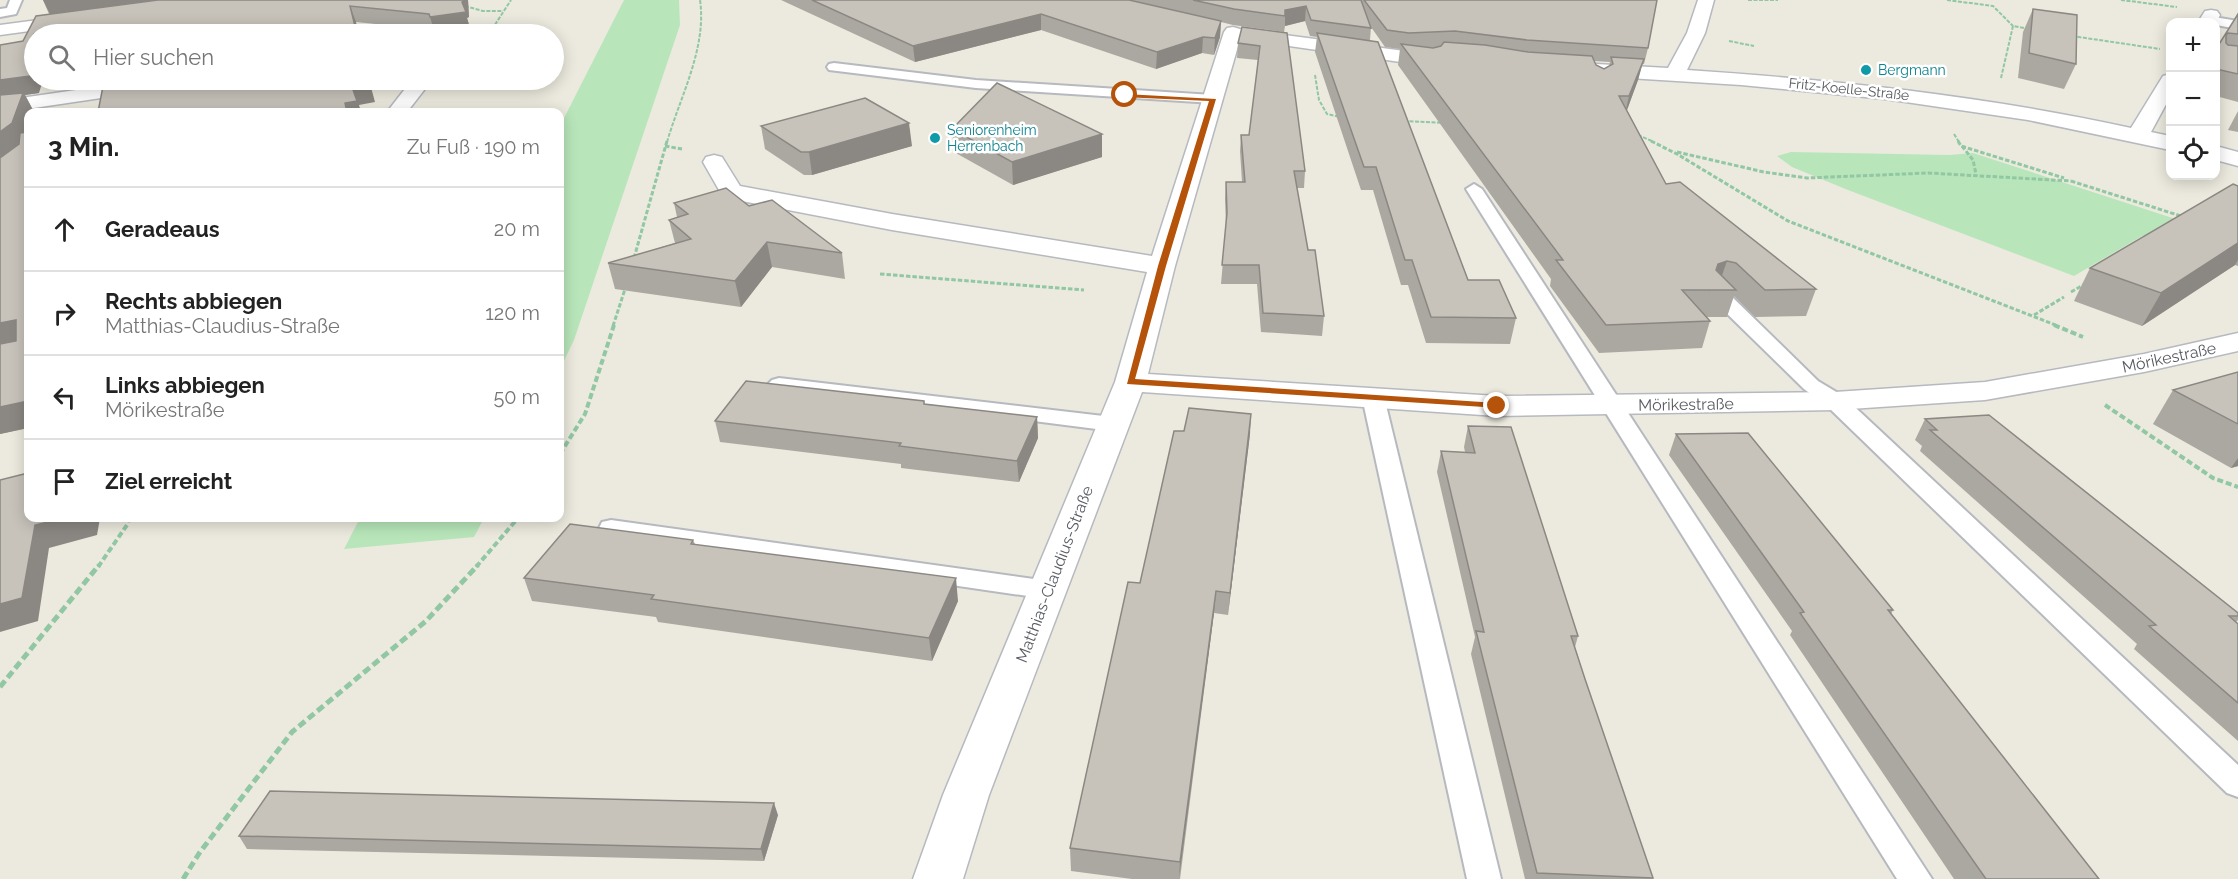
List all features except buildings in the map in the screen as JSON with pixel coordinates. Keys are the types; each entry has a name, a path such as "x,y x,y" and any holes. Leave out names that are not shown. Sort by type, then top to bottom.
{"street":[{"path":"1675,74 1696,33 1706,0"},
{"path":"46,24 91,18"},
{"path":"0,30 24,27"},
{"name":"Matthias-Claudius-Straße","path":"938,879 966,795 1130,382 1162,266 1213,99 1223,30 1287,42 1409,57 1424,61 1456,60"},
{"name":"Fritz-Koelle-Straße","path":"1592,74 1675,74 1785,81 1895,93 2039,115 2166,142"},
{"path":"2138,135 2166,87"},
{"path":"0,107 60,105 133,90"},
{"path":"400,108 414,90"},
{"path":"2220,154 2238,159"},
{"path":"714,162 731,192 1162,266"},
{"name":"Mörikestraße","path":"1130,382 1497,406 1835,401 1985,391 2144,363 2238,342"}],"lane":[{"path":"0,13 12,11 16,0"},
{"path":"2220,21 2238,25"},
{"path":"834,67 945,81 1125,95 1213,99"},
{"path":"1474,189 1915,879"},
{"path":"1719,296 1811,385 1835,401 2238,784"},
{"path":"779,384 1112,424"},
{"path":"1373,397 1484,879"},
{"path":"611,528 1048,590"}],"path":[{"path":"495,24 511,0"},
{"path":"632,267 665,146 698,44 703,7 700,0"},
{"path":"1748,0 1778,0"},
{"path":"1947,0 1993,6 2013,26 2036,30"},
{"path":"2121,0 2179,7"},
{"path":"464,6 483,11 503,11"},
{"path":"2001,78 2013,26"},
{"path":"2070,35 2166,49"},
{"path":"1319,68 1314,76 1318,100 1327,114 1347,117"},
{"path":"1403,121 1449,123"},
{"path":"1952,130 1961,146 1973,160 1976,174"},
{"path":"1629,135 1638,135 1677,152 1760,207 1788,221 2033,316 2144,363"},
{"path":"1961,146 2194,220"},
{"path":"1677,152 1696,154 1747,169 1793,177 1836,180 1906,173 1976,174 2071,181"},
{"path":"880,274 1091,291"},
{"path":"564,448 585,414 629,278"},
{"path":"2071,292 2091,280"},
{"path":"2033,316 2064,297"},
{"path":"2097,399 2213,478 2238,488"},
{"path":"0,687 106,557 128,522"},
{"path":"183,879 200,852 292,732 426,621 515,522"}],"green space":[{"path":"624,0 679,0 680,25 574,340 564,361 564,118"},
{"path":"1791,152 1949,155 1973,153 2188,223 2175,232 2142,236 2074,276 1848,190 1792,167 1777,156"},
{"path":"358,522 482,522 474,537 344,549"}],"place":[{"name":"Bergmann","path":"1866,70"},
{"name":"Seniorenheim Herrenbach","path":"935,138"}],"route":[{"path":"1125,95 1213,99 1162,266 1130,382 1497,406"}]}
